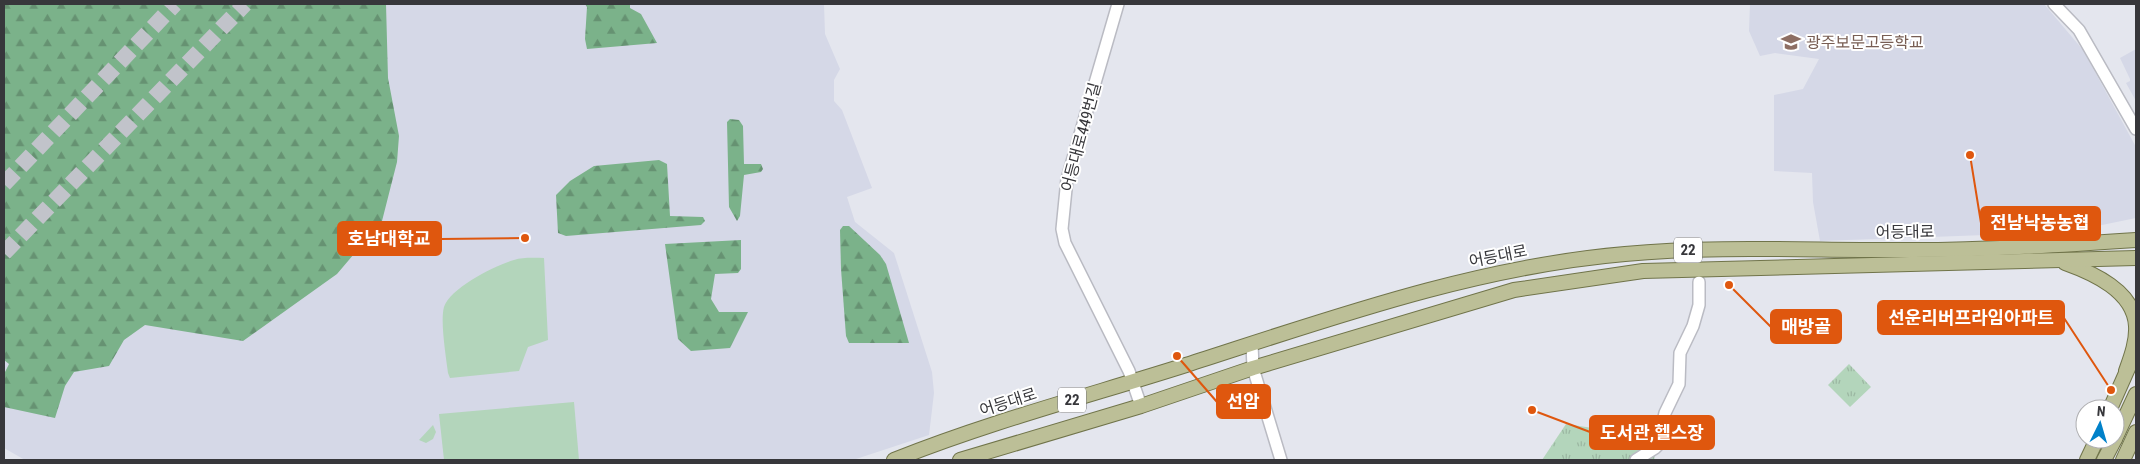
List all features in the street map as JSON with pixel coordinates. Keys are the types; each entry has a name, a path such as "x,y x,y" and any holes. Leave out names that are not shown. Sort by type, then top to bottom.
{"main road":[{"path":"2107,242 2136,229"},
{"name":"어등대로","path":"894,460 940,442 1133,380 1451,284 1513,270 1623,254 1676,250 1916,250 2136,240"},
{"name":"어등대로","path":"960,460 1141,406 1253,368 1514,290 1643,271 2136,258"},
{"path":"2057,260 2079,268 2108,283 2127,303 2136,326 2132,354 2114,399"},
{"path":"2126,371 2136,352"},
{"path":"2125,418 2136,394"},
{"path":"2123,460 2136,432"}],"street":[{"name":"어등대로449번길","path":"1118,4 1067,179 1062,229 1065,243 1133,380 1141,406"},
{"path":"2054,4 2079,30 2136,128"},
{"path":"1636,460 1655,448 1663,440 1662,425 1665,413 1679,384 1680,353 1693,326 1699,306 1699,282"},
{"path":"1252,344 1253,368 1281,460"}],"shaded area":[{"path":"366,4 824,4 825,34 840,69 834,80 834,101 842,110 872,188 847,197 855,222 894,253 932,372 934,393 929,435 853,460 25,460 4,448 4,266"},
{"path":"1750,4 2044,4 2083,50 2136,147 2136,218 2068,232 1820,241 1813,202 1812,173 1774,171 1774,95 1803,89 1819,59 1775,53 1760,56 1749,31"},
{"path":"2136,49 2136,101 2126,83 2130,79 2120,58"}],"green space":[{"path":"4,4 386,4 388,78 399,136 397,162 382,221 337,274 243,341 145,325 124,340 109,366 74,372 65,386 55,418 4,407 4,374 9,364 4,360"},
{"path":"585,4 630,4 630,8 641,14 657,43 587,49 585,39 587,7"},
{"path":"730,119 739,120 743,126 744,164 761,164 763,169 761,172 744,175 740,216 737,221 729,207 727,122"},
{"path":"659,160 667,164 670,216 703,217 705,221 701,225 566,236 558,233 556,195 570,181 594,166"},
{"path":"843,226 849,226 880,255 886,264 909,343 849,343 846,336 841,269 840,230"},
{"path":"741,240 741,269 738,273 715,274 711,299 719,312 748,312 730,348 691,351 678,339 665,244"},
{"path":"544,258 548,340 528,347 519,371 450,378 446,358 443,321 444,307 448,300 455,292 474,278 496,267 518,259"},
{"path":"1849,364 1871,387 1850,407 1828,385"},
{"path":"574,402 579,460 444,460 439,414"},
{"path":"1566,424 1659,438 1654,460 1542,460"},
{"path":"433,425 436,432 433,439 426,443 419,440"}],"tunnel":[{"path":"4,184 175,4"},
{"path":"4,253 245,4"}],"place":[{"name":"광주보문고등학교","path":"1791,42"},
{"name":"전남낙농농협","path":"1970,155"},
{"name":"호남대학교","path":"525,238"},
{"name":"매방골","path":"1729,285"},
{"name":"선암","path":"1177,356"},
{"name":"선운리버프라임아파트","path":"2111,390"},
{"name":"도서관,헬스장","path":"1532,410"}]}
